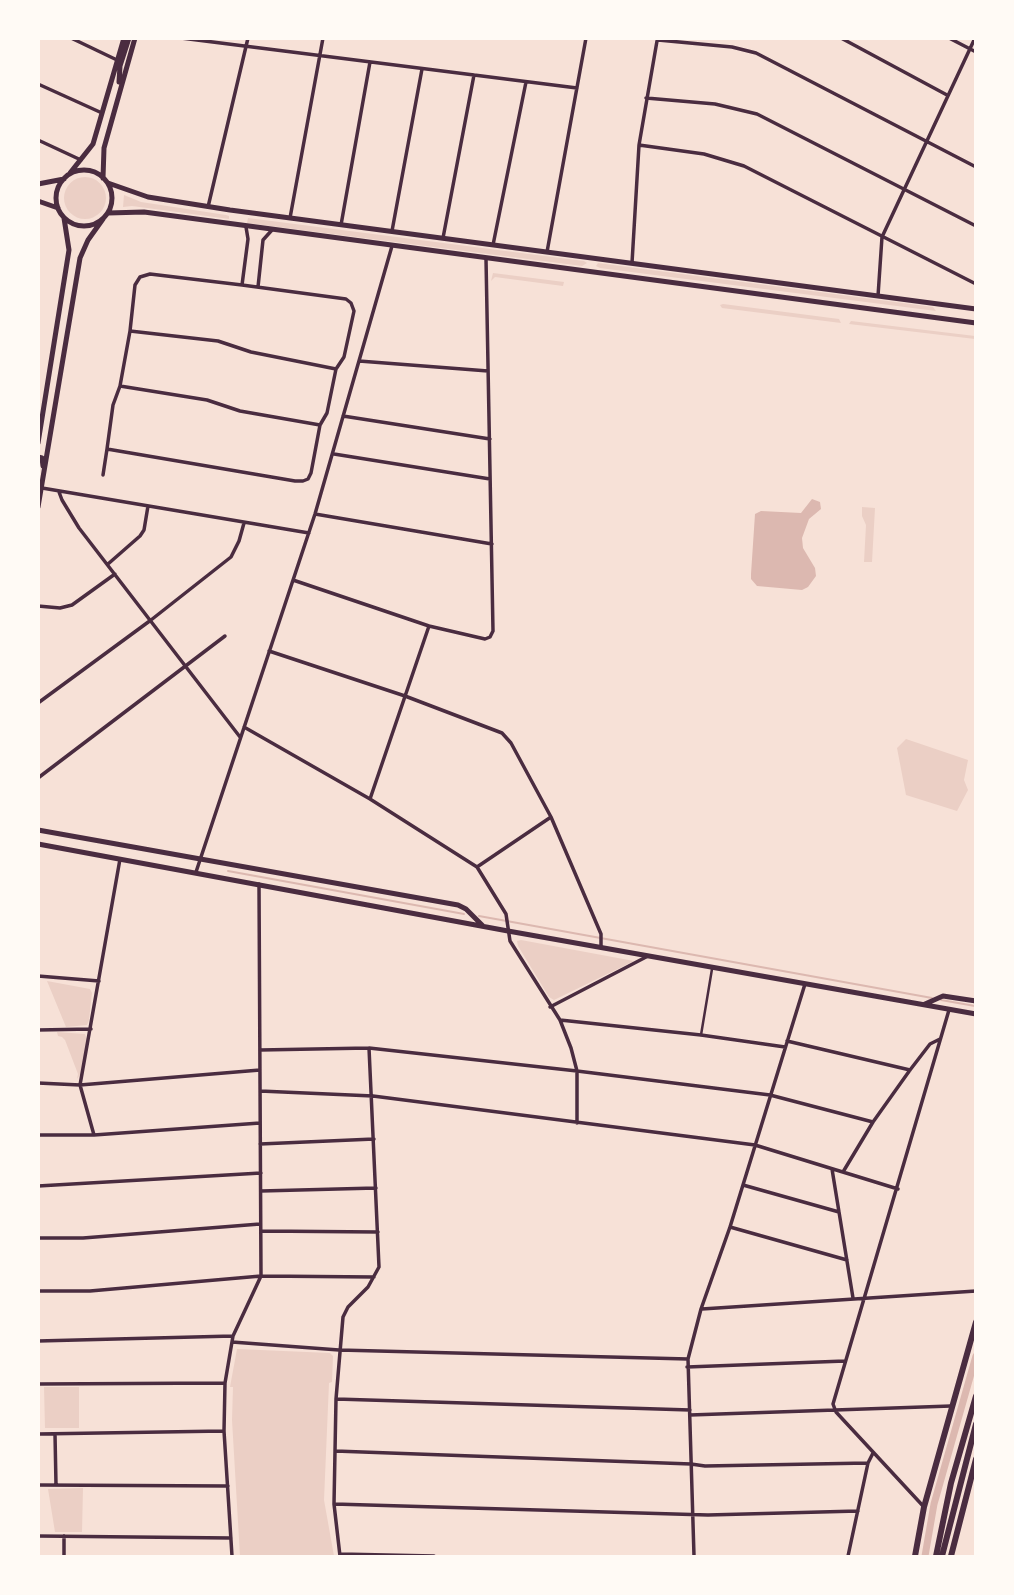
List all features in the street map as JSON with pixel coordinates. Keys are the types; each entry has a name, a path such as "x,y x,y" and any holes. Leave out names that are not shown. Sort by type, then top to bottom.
{"main road":[{"path":"38,443 69,250 64,218 58,208 56,196 66,177 93,144 117,60 127,38"},
{"path":"119,89 120,66 127,38"},
{"path":"38,507 80,258 88,240 108,213 113,198 106,181 104,148 135,38"},
{"path":"38,184 82,170 95,172 106,181 135,194 208,207 975,309"},
{"path":"38,201 58,208"},
{"path":"229,224 234,218 230,210"},
{"path":"108,213 134,211 975,323"},
{"path":"246,227 244,220 249,213"},
{"path":"64,218 83,227 103,219"},
{"path":"589,273 591,257"},
{"path":"941,318 943,304"},
{"path":"44,409 44,429 51,436"},
{"path":"38,457 44,462 42,486"},
{"path":"38,830 458,905 483,926"},
{"path":"38,844 483,926 508,925 712,968 805,984 931,1000 975,1014"},
{"path":"931,1000 949,997 975,1001"},
{"path":"915,1556 924,1507 975,1322"},
{"path":"936,1556 951,1483 975,1396"},
{"path":"943,1556 975,1424"},
{"path":"951,1556 975,1459"}],"street":[{"path":"71,38 117,60"},
{"path":"181,38 577,88"},
{"path":"208,207 248,38"},
{"path":"290,218 323,38"},
{"path":"841,38 948,96"},
{"path":"949,38 973,51"},
{"path":"878,296 882,237 948,96 973,51 975,38"},
{"path":"547,252 585,39"},
{"path":"632,263 639,145 658,39 732,47 756,53 975,167"},
{"path":"341,225 370,62"},
{"path":"392,232 422,69"},
{"path":"443,238 474,75"},
{"path":"493,245 526,82"},
{"path":"38,84 102,113"},
{"path":"646,98 715,104 747,111 975,226"},
{"path":"38,140 82,160"},
{"path":"639,145 704,154 734,163 975,284"},
{"path":"242,285 246,227"},
{"path":"258,286 263,240 272,230"},
{"path":"196,873 315,514 392,246"},
{"path":"293,580 429,626 485,639 491,637 492,544 486,259"},
{"path":"103,475 113,405 120,386 135,285 139,277 144,275 258,286 346,299 351,303 354,311 344,356 336,369 327,413 320,425 311,473 303,481 107,449"},
{"path":"130,331 218,341 251,352 336,369"},
{"path":"359,361 488,371"},
{"path":"120,386 207,400 240,411 320,425"},
{"path":"38,393 47,394"},
{"path":"343,416 490,439"},
{"path":"332,454 491,479"},
{"path":"42,486 59,492 309,533"},
{"path":"59,492 79,528 241,738"},
{"path":"108,564 140,536 148,506"},
{"path":"315,514 492,544"},
{"path":"38,703 231,557 239,541 243,523"},
{"path":"38,606 60,608 72,605 115,574"},
{"path":"370,799 429,626"},
{"path":"38,778 225,636"},
{"path":"270,651 405,696 502,733 511,743 551,817 601,934 601,944"},
{"path":"244,727 370,799 477,867 508,925 510,941 560,1020 571,1048 576,1072 577,1123"},
{"path":"477,867 551,817"},
{"path":"94,1135 80,1085 120,858"},
{"path":"232,1556 224,1431 225,1383 233,1336 261,1276 259,884"},
{"path":"550,1007 649,956"},
{"path":"701,1035 712,968"},
{"path":"38,976 99,981"},
{"path":"694,1556 688,1359 701,1309 730,1227 805,984"},
{"path":"924,1507 836,1412 833,1404 950,1008"},
{"path":"560,1020 785,1047"},
{"path":"38,1030 91,1029"},
{"path":"843,1172 873,1122 910,1070 930,1044 940,1039"},
{"path":"787,1041 910,1070"},
{"path":"260,1050 369,1048 576,1072 770,1095 873,1122"},
{"path":"369,1048 379,1267 343,1317 336,1399 334,1504 340,1555 434,1556"},
{"path":"38,1083 80,1085 260,1070"},
{"path":"260,1091 373,1096 755,1145 898,1189"},
{"path":"38,1135 94,1135 260,1123"},
{"path":"260,1144 374,1139"},
{"path":"832,1169 853,1299"},
{"path":"38,1186 261,1173"},
{"path":"743,1185 839,1212"},
{"path":"261,1191 376,1188"},
{"path":"38,1238 83,1238 261,1224"},
{"path":"730,1227 847,1260"},
{"path":"261,1231 377,1232"},
{"path":"38,1291 90,1292 261,1276 374,1277"},
{"path":"701,1309 975,1291"},
{"path":"38,1341 233,1336"},
{"path":"232,1342 339,1350 688,1359"},
{"path":"687,1367 846,1361"},
{"path":"38,1384 225,1383"},
{"path":"336,1399 690,1413 836,1412 951,1406"},
{"path":"38,1434 224,1431"},
{"path":"55,1434 56,1485"},
{"path":"335,1451 705,1466 868,1463"},
{"path":"848,1556 868,1463 873,1453"},
{"path":"38,1485 228,1486"},
{"path":"914,1496 927,1496"},
{"path":"334,1504 708,1515 858,1511"},
{"path":"38,1536 231,1538"},
{"path":"64,1536 64,1556"}],"shaded area":[{"path":"85,177 100,183 106,198 100,213 85,219 70,213 64,198 70,183"},
{"path":"124,195 141,202 226,215 229,219 123,207"},
{"path":"248,218 587,263 582,266 247,223"},
{"path":"598,263 933,307 936,311 600,268 596,266"},
{"path":"493,273 564,282 563,286 495,277 491,281"},
{"path":"720,305 839,319 841,323 722,308"},
{"path":"851,321 975,336 975,339 849,324"},
{"path":"812,499 820,502 821,509 809,519 802,538 803,548 815,568 816,576 808,587 802,590 757,586 751,579 755,514 761,511 801,513"},
{"path":"862,507 875,508 872,562 864,562 866,525"},
{"path":"906,739 968,760 964,780 968,790 957,811 906,795 897,748"},
{"path":"517,941 634,961 554,1000 549,997 518,946"},
{"path":"47,981 90,989 92,993 87,1025 66,1027"},
{"path":"57,1032 85,1034 87,1040 82,1072 77,1079 78,1074 65,1040 58,1036"},
{"path":"237,1349 330,1353 333,1356 332,1382 329,1383 324,1500 334,1556 240,1556 232,1420 233,1387 230,1387"},
{"path":"44,1387 79,1387 79,1428 45,1428"},
{"path":"83,1488 82,1532 55,1532 48,1489"}],"waterway":[{"path":"228,871 464,914"},
{"path":"479,916 932,998"},
{"path":"941,1000 975,1006"},
{"path":"925,1556 934,1504 976,1356"}]}
